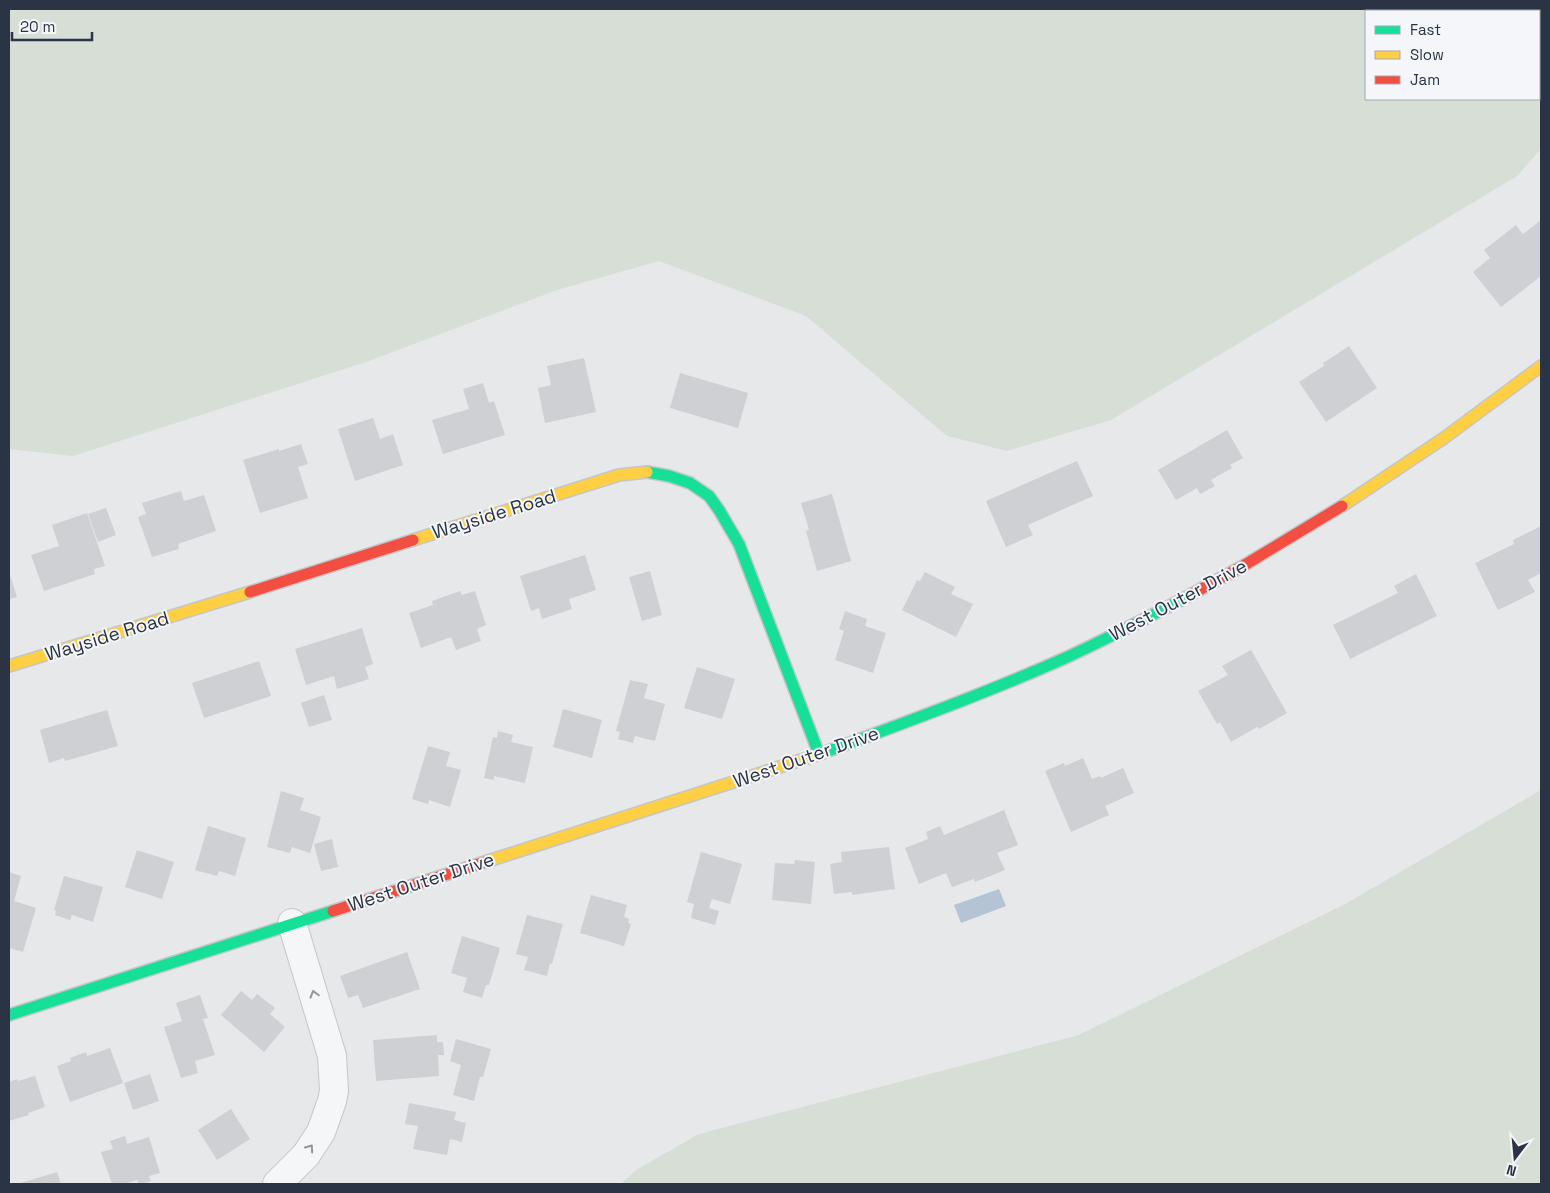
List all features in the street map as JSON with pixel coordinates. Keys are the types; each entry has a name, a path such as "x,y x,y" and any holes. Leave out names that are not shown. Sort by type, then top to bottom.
{"street":[{"name":"West Outer Drive","path":"9,1015 818,754 947,708 1054,663 1203,590 1283,544 1361,496 1458,429 1541,366"},
{"name":"Wayside Road","path":"9,666 229,599 619,475 646,472 690,482 709,496 719,510 739,544 818,754"},
{"path":"277,1184 306,1155 321,1132 334,1091 332,1056 292,923"}],"shaded area":[{"path":"9,9 1541,9 1541,149 1517,176 1111,420 1007,451 947,436 806,316 659,261 557,290 366,362 73,456 9,449"},
{"path":"1541,790 1541,1184 621,1184 636,1170 699,1134 1079,1035 1347,903"}],"water":[{"path":"999,889 1006,906 961,923 954,905"}],"building":[{"path":"1541,220 1541,276 1501,307 1473,272 1490,258 1484,250 1516,225 1523,234"},
{"path":"1349,346 1377,388 1326,422 1299,382 1324,366 1323,363"},
{"path":"584,358 596,412 545,423 538,388 551,385 547,366"},
{"path":"680,373 748,393 738,428 670,408"},
{"path":"483,383 489,403 494,401 505,435 443,454 432,420 469,409 463,389"},
{"path":"373,418 380,439 393,434 403,465 355,481 338,429"},
{"path":"1227,430 1243,458 1230,465 1232,468 1211,480 1215,486 1200,494 1197,488 1176,500 1158,470"},
{"path":"301,444 308,464 298,467 308,498 260,513 243,460"},
{"path":"1077,461 1093,496 1028,525 1033,535 1006,547 986,501"},
{"path":"181,491 184,501 204,495 216,531 178,544 179,549 152,557 138,517 146,514 142,503"},
{"path":"832,494 851,561 817,571 806,531 809,530 801,503"},
{"path":"106,508 116,535 98,542 88,514"},
{"path":"87,513 105,566 94,569 95,574 44,591 31,555 59,546 52,525"},
{"path":"1541,526 1541,573 1528,580 1535,592 1498,610 1475,563 1514,544 1513,540"},
{"path":"585,555 596,590 569,599 572,609 542,619 539,608 531,611 520,576"},
{"path":"650,571 662,615 642,621 629,577"},
{"path":"9,572 17,597 9,599"},
{"path":"925,572 955,587 951,594 973,604 956,637 902,610 917,580 920,581"},
{"path":"1416,574 1437,616 1350,659 1333,625 1398,593 1394,586"},
{"path":"460,591 462,595 475,591 486,625 477,629 481,641 456,650 451,637 421,648 409,613 433,605 432,601"},
{"path":"845,611 867,619 865,626 886,633 873,673 835,660 844,631 839,629"},
{"path":"362,628 373,664 365,667 369,679 337,689 334,676 306,685 295,649"},
{"path":"1251,650 1287,713 1231,742 1220,722 1217,724 1198,691 1228,675 1222,666"},
{"path":"259,661 271,696 204,718 192,683"},
{"path":"697,667 735,679 722,719 684,708"},
{"path":"630,680 648,684 644,698 665,704 655,741 635,736 633,743 618,739 620,732 616,731"},
{"path":"324,695 332,720 309,727 301,703"},
{"path":"563,709 602,720 592,758 553,747"},
{"path":"107,710 118,746 65,761 64,758 49,763 40,730"},
{"path":"498,731 513,735 511,742 533,747 525,783 494,776 494,780 484,778 493,737 497,738"},
{"path":"428,746 450,752 446,766 461,770 450,807 429,800 428,804 412,799"},
{"path":"1083,758 1092,779 1100,776 1101,778 1123,768 1134,793 1105,806 1109,815 1071,832 1045,771 1064,763 1065,766"},
{"path":"281,791 304,798 300,810 321,817 310,853 292,847 290,853 267,847"},
{"path":"1004,810 1018,845 997,853 1005,870 975,882 974,879 952,887 946,873 919,884 905,848 928,839 926,832 940,826 944,835"},
{"path":"208,826 246,838 235,876 219,871 217,876 195,870"},
{"path":"332,839 338,867 321,871 314,844"},
{"path":"889,847 895,889 852,895 852,892 834,894 830,864 842,862 841,852"},
{"path":"137,850 174,862 162,899 125,887"},
{"path":"701,852 742,864 730,904 712,899 709,908 719,911 715,925 691,918 694,904 687,902"},
{"path":"795,860 815,862 811,904 772,900 775,863 794,864"},
{"path":"9,872 21,876 14,901 36,908 23,952 9,948"},
{"path":"64,876 103,887 93,922 72,915 70,920 55,915 56,911 54,910"},
{"path":"591,895 627,905 624,917 629,919 628,923 631,924 624,946 580,933"},
{"path":"527,915 563,924 547,976 524,970 528,957 516,954"},
{"path":"462,936 500,948 489,985 486,985 482,998 463,992 467,978 451,973"},
{"path":"407,952 420,989 363,1008 358,995 348,998 340,976"},
{"path":"241,991 252,1000 257,994 275,1008 270,1014 285,1027 264,1052 221,1015"},
{"path":"200,995 208,1018 203,1019 215,1055 195,1061 198,1073 181,1078 164,1027 182,1021 176,1003"},
{"path":"437,1035 437,1042 443,1042 444,1055 438,1055 439,1076 376,1081 373,1040"},
{"path":"456,1039 491,1049 483,1077 480,1077 474,1101 453,1095 461,1065 450,1061"},
{"path":"110,1048 123,1083 70,1102 57,1066 71,1061 70,1058 86,1052 87,1056"},
{"path":"150,1074 159,1101 133,1110 124,1083"},
{"path":"35,1076 45,1107 28,1113 29,1115 9,1121 9,1082"},
{"path":"409,1103 456,1112 454,1120 466,1123 462,1142 450,1139 447,1155 413,1149 418,1126 405,1124"},
{"path":"231,1109 250,1139 217,1160 198,1130"},
{"path":"125,1136 127,1144 149,1137 160,1173 149,1176 151,1181 142,1184 139,1184 137,1180 124,1184 112,1184 101,1152 113,1149 110,1141"},
{"path":"57,1172 61,1184 17,1184"}],"traffic: fast":[{"path":"647,472 669,476 690,483 709,496 719,510 739,544 819,754"},
{"path":"823,753 1033,672 1096,644 1192,594"},
{"path":"9,1015 333,911"}],"traffic: slow":[{"path":"1342,506 1444,438 1541,366"},
{"path":"413,540 619,475 647,472"},
{"path":"9,666 250,592"},
{"path":"488,861 823,753"}],"traffic: jam":[{"path":"1192,594 1243,566 1342,506"},
{"path":"250,592 413,540"},
{"path":"333,911 488,861"}]}
